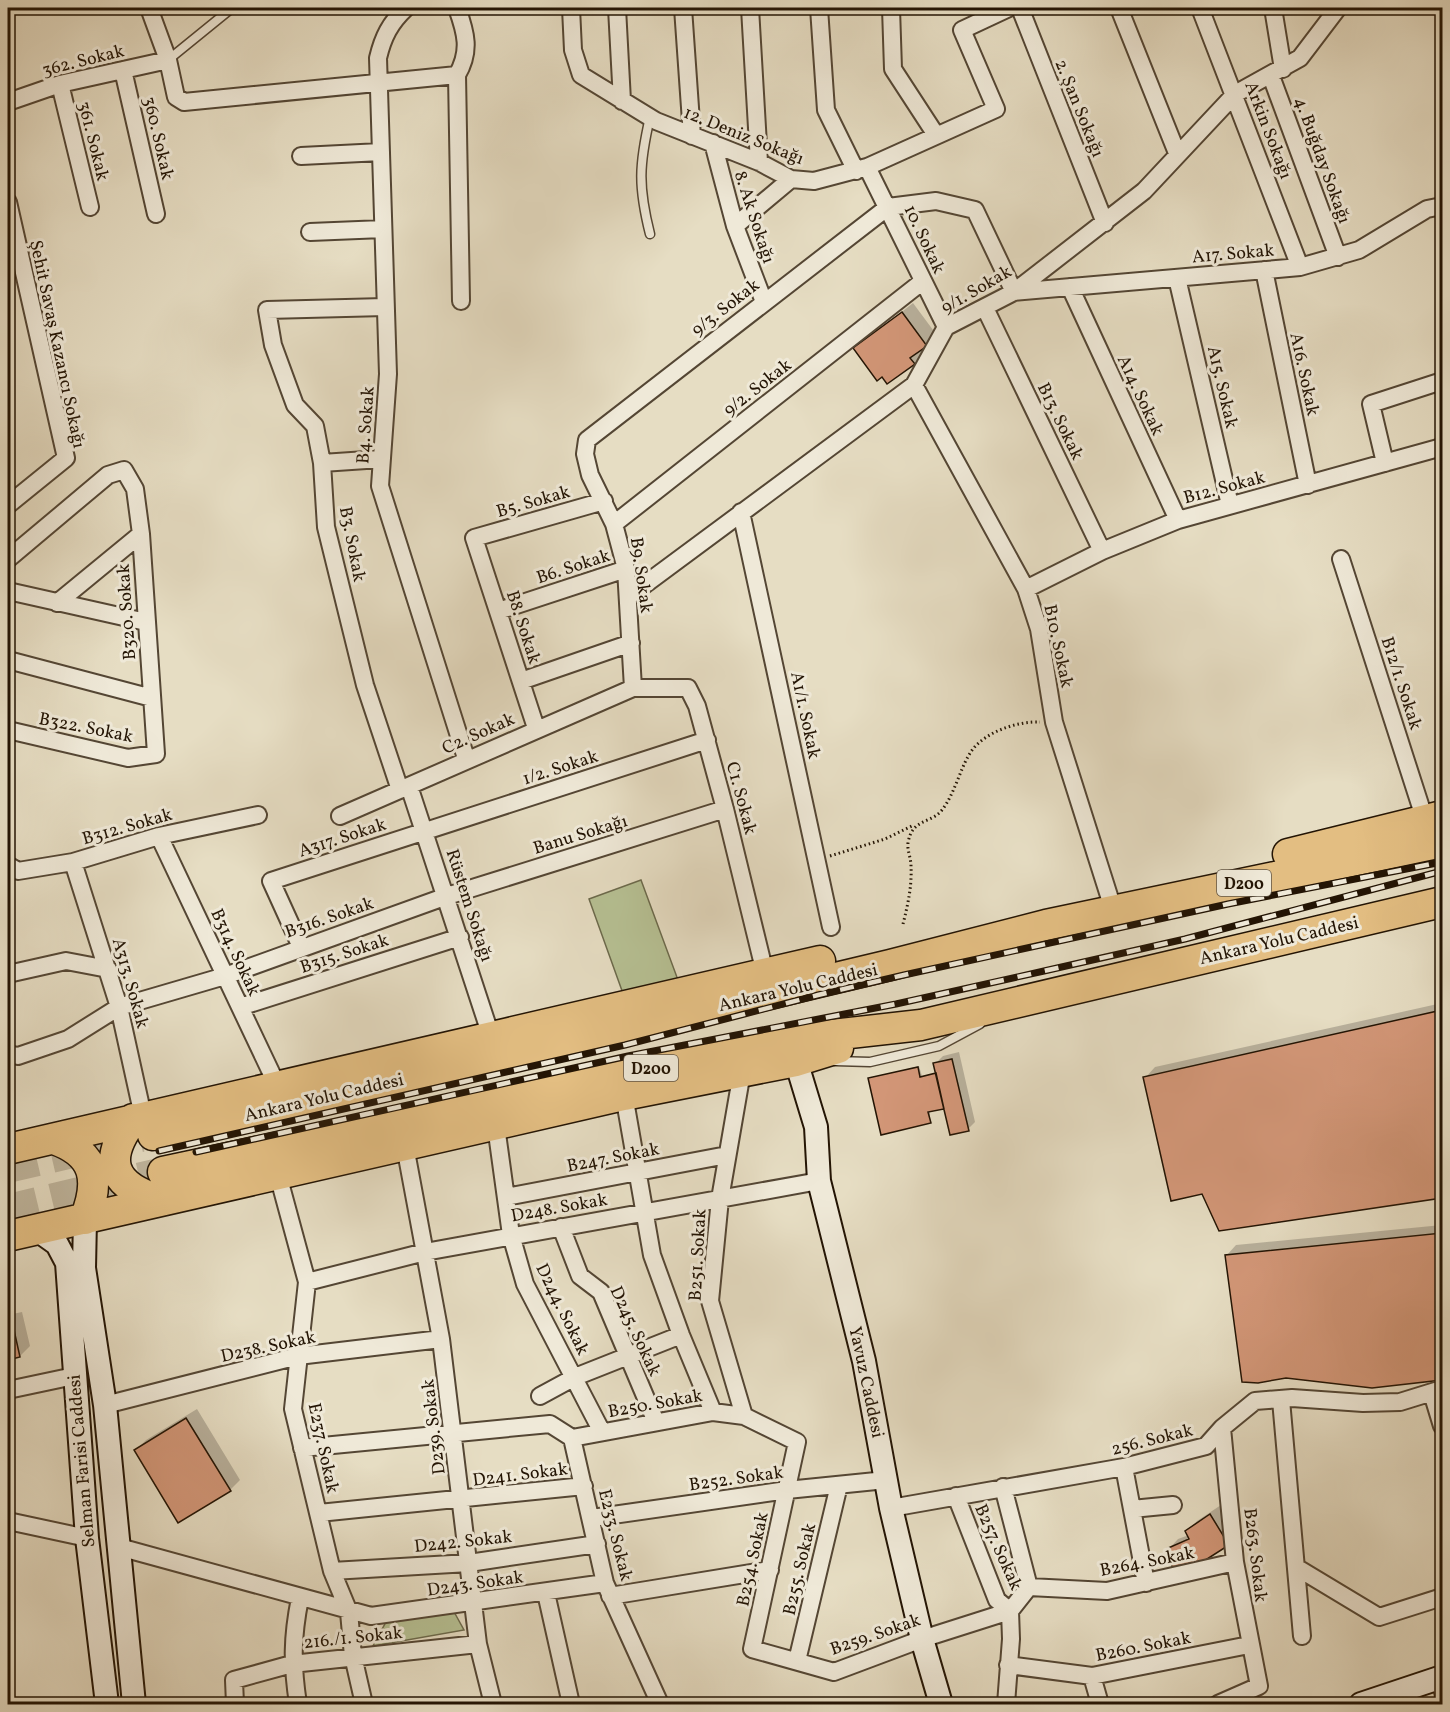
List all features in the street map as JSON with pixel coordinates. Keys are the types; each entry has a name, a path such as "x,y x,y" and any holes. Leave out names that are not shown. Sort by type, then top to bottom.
{"highway":[{"path":"12,1150 54,1139 143,1123 277,1085 916,939 1034,928 1110,899 1437,826"},
{"name":"Ankara Yolu Caddesi","path":"143,1123 575,1041 1437,826"},
{"name":"Ankara Yolu Caddesi","path":"161,1186 778,1041 921,1025 1443,902"},
{"path":"1141,972 1196,970 1443,916"},
{"path":"143,1123 116,1147 115,1168 118,1177 132,1189 278,1175 624,1095 796,1060 921,1025"},
{"path":"54,1139 76,1150 84,1157 94,1174 95,1186 85,1219"},
{"path":"8,1236 85,1219 161,1186"},
{"path":"8,1213 20,1224 36,1229"}],"main road":[{"name":"Yavuz Caddesi","path":"796,1060 816,1127 819,1181 864,1361 891,1508 922,1639 941,1704"},
{"name":"Selman Farisi Caddesi","path":"85,1219 84,1268 105,1405 134,1704"},
{"name":"Selman Farisi Caddesi","path":"36,1229 57,1244 67,1263 87,1538 107,1704"},
{"path":"1361,1704 1439,1678"}],"street":[{"path":"149,8 168,60 176,97 184,102 457,75"},
{"name":"B4. Sokak","path":"406,8 394,18 383,38 378,58 388,374 380,486 466,758"},
{"path":"457,8 466,40 466,59 457,75 461,301"},
{"name":"12. Deniz Sokağı","path":"571,8 573,50 581,75 650,117 759,162 791,179 814,181 862,169 996,109 962,30 1009,8"},
{"path":"617,8 622,101"},
{"path":"683,8 692,136"},
{"path":"750,8 759,162"},
{"name":"10. Sokak","path":"819,8 825,110 888,207 946,327"},
{"path":"891,8 893,69 936,135"},
{"name":"2. Şan Sokağı","path":"1020,8 1105,223"},
{"path":"1119,8 1177,153"},
{"name":"Arkin Sokağı","path":"1200,8 1300,267"},
{"name":"4. Buğday Sokağı","path":"1273,8 1277,72 1338,257"},
{"name":"9/1. Sokak","path":"628,597 914,385 946,327 1014,292 1105,223 1144,191 1177,153 1235,94 1300,58 1338,8"},
{"name":"362. Sokak","path":"8,102 60,84 168,60"},
{"name":"360. Sokak","path":"123,70 156,214"},
{"name":"361. Sokak","path":"60,84 90,207"},
{"name":"8. Ak Sokağı","path":"713,143 735,226 764,302"},
{"path":"301,156 381,152"},
{"path":"735,226 791,179"},
{"path":"888,207 936,201 975,210 1014,292"},
{"name":"Şehit Savaş Kazancı Sokağı","path":"8,202 66,458 8,505"},
{"name":"A17. Sokak","path":"1014,292 1300,267 1359,250 1427,209 1443,206"},
{"name":"9/3. Sokak","path":"587,440 888,207"},
{"path":"310,232 383,229"},
{"name":"A16. Sokak","path":"1264,270 1308,484"},
{"name":"A15. Sokak","path":"1177,278 1230,505"},
{"name":"9/2. Sokak","path":"614,524 923,281"},
{"name":"A14. Sokak","path":"1070,286 1178,520"},
{"name":"B3. Sokak","path":"386,307 267,310 273,345 295,405 315,426 322,463 326,527 365,685 405,788"},
{"name":"B13. Sokak","path":"985,308 1102,551"},
{"path":"1385,463 1371,404 1443,381"},
{"name":"B10. Sokak","path":"914,385 1026,589 1039,629 1054,722 1110,899"},
{"name":"B9. Sokak","path":"587,440 585,454 590,475 614,524 626,569 633,688"},
{"name":"B12. Sokak","path":"1026,589 1102,551 1178,520 1443,447"},
{"path":"322,463 381,459"},
{"name":"B320. Sokak","path":"8,559 108,475 124,470 135,489 141,534 156,754"},
{"name":"B5. Sokak","path":"474,538 604,501"},
{"name":"A1/1. Sokak","path":"741,512 831,927"},
{"path":"57,603 141,534"},
{"name":"B8. Sokak","path":"474,538 536,728"},
{"name":"B12/1. Sokak","path":"1341,559 1437,826"},
{"name":"B6. Sokak","path":"498,611 626,569"},
{"path":"8,591 146,622"},
{"path":"521,681 631,643"},
{"path":"8,660 152,698"},
{"name":"C2. Sokak","path":"340,816 466,758 633,688"},
{"name":"C1. Sokak","path":"633,688 688,688 697,706 765,973"},
{"name":"B322. Sokak","path":"8,730 128,758 156,754"},
{"name":"1/2. Sokak","path":"425,830 707,740"},
{"name":"Rüstem Sokağı","path":"405,788 425,830 491,1036"},
{"name":"Banu Sokağı","path":"447,896 725,809"},
{"name":"B312. Sokak","path":"8,865 18,871 73,862 159,836 258,815"},
{"name":"A317. Sokak","path":"300,947 271,880 425,830"},
{"name":"B314. Sokak","path":"159,836 277,1085"},
{"name":"A313. Sokak","path":"73,862 119,1007 143,1123"},
{"name":"B316. Sokak","path":"8,1054 18,1056 68,1039 119,1007 225,976 300,947 447,896"},
{"name":"B315. Sokak","path":"240,1007 460,937"},
{"path":"8,974 66,961 108,969"},
{"name":"B251. Sokak","path":"742,1072 720,1199 710,1301 744,1416"},
{"path":"624,1095 652,1255 681,1335 713,1412"},
{"name":"D244. Sokak","path":"495,1126 511,1235 525,1284 602,1432"},
{"name":"D239. Sokak","path":"405,1146 441,1339 478,1644 494,1704"},
{"name":"B247. Sokak","path":"506,1197 727,1155"},
{"name":"E237. Sokak","path":"278,1175 307,1282 293,1409 332,1571 349,1612 353,1656 364,1704"},
{"name":"D248. Sokak","path":"307,1282 425,1252 511,1235 819,1181"},
{"name":"D245. Sokak","path":"561,1227 580,1276 601,1292 656,1422"},
{"path":"540,1396 574,1377 681,1335"},
{"name":"D238. Sokak","path":"105,1405 298,1356 441,1339"},
{"path":"8,1390 74,1376"},
{"path":"1437,1391 1443,1426"},
{"name":"256. Sokak","path":"891,1508 1124,1467 1206,1446 1222,1428 1255,1401 1292,1398 1363,1403 1400,1402 1437,1391"},
{"path":"1281,1400 1302,1636"},
{"name":"B250. Sokak","path":"572,1438 713,1412 744,1416"},
{"name":"B254. Sokak","path":"744,1416 797,1443 752,1649"},
{"path":"302,1448 550,1424 572,1438"},
{"name":"B263. Sokak","path":"1218,1704 1258,1686 1235,1562 1222,1428"},
{"name":"E233. Sokak","path":"572,1438 608,1589 660,1704"},
{"path":"1124,1467 1146,1583"},
{"name":"B252. Sokak","path":"592,1518 787,1490 886,1480"},
{"name":"B255. Sokak","path":"797,1661 839,1485"},
{"name":"D241. Sokak","path":"319,1513 584,1486"},
{"path":"1003,1487 1029,1587 1010,1611 1006,1704"},
{"name":"B257. Sokak","path":"956,1496 997,1600 1010,1611"},
{"path":"1132,1509 1173,1505"},
{"path":"8,1521 87,1538"},
{"name":"D242. Sokak","path":"332,1571 469,1563 597,1544"},
{"name":"D243. Sokak","path":"119,1547 349,1612 371,1616 546,1593 608,1589 770,1570"},
{"name":"B264. Sokak","path":"1029,1587 1107,1591 1235,1562"},
{"path":"1296,1567 1379,1617 1443,1597"},
{"path":"546,1593 571,1704"},
{"path":"298,1704 292,1664 293,1635 300,1598"},
{"name":"B259. Sokak","path":"752,1649 834,1672 922,1639 1010,1611"},
{"name":"216./1. Sokak","path":"235,1704 234,1680 292,1664 478,1644"},
{"name":"B260. Sokak","path":"1008,1665 1092,1676 1249,1645"},
{"path":"1092,1676 1100,1704"}],"lane":[{"path":"168,60 232,8"},
{"path":"650,117 641,154 639,186 650,234"},
{"path":"796,1060 870,1062 939,1046 1020,1002"},
{"path":"1439,1678 1441,1704"}],"path":[{"path":"817,859 885,839 940,812 956,789 974,748 1000,730 1028,721 1054,722"},
{"path":"903,924 911,895 911,864 907,844 916,825"}],"green space":[{"path":"641,880 678,980 625,999 589,899"},
{"path":"453,1610 464,1630 373,1646 386,1622"}],"building":[{"path":"902,312 927,346 910,358 915,364 887,384 882,377 877,381 853,348"},
{"path":"1442,1010 1442,1198 1219,1231 1202,1194 1171,1201 1143,1077"},
{"path":"952,1059 969,1131 950,1135 933,1063"},
{"path":"918,1067 920,1077 936,1073 944,1109 928,1112 931,1123 881,1135 868,1078"},
{"path":"1442,1233 1442,1380 1372,1388 1286,1378 1258,1383 1242,1382 1225,1255"},
{"path":"12,1321 20,1357 8,1360 8,1322"},
{"path":"186,1418 231,1491 178,1523 134,1450"},
{"path":"1210,1514 1229,1545 1204,1561 1174,1572 1166,1549 1189,1539 1185,1531"}],"tunnel":[{"path":"8,1168 141,1137"},
{"path":"8,1209 163,1172"}],"railway":[{"path":"159,1151 625,1045 904,975 1228,904 1442,862"},
{"path":"196,1152 628,1056 896,1004 1044,971 1185,939 1442,871"}]}
